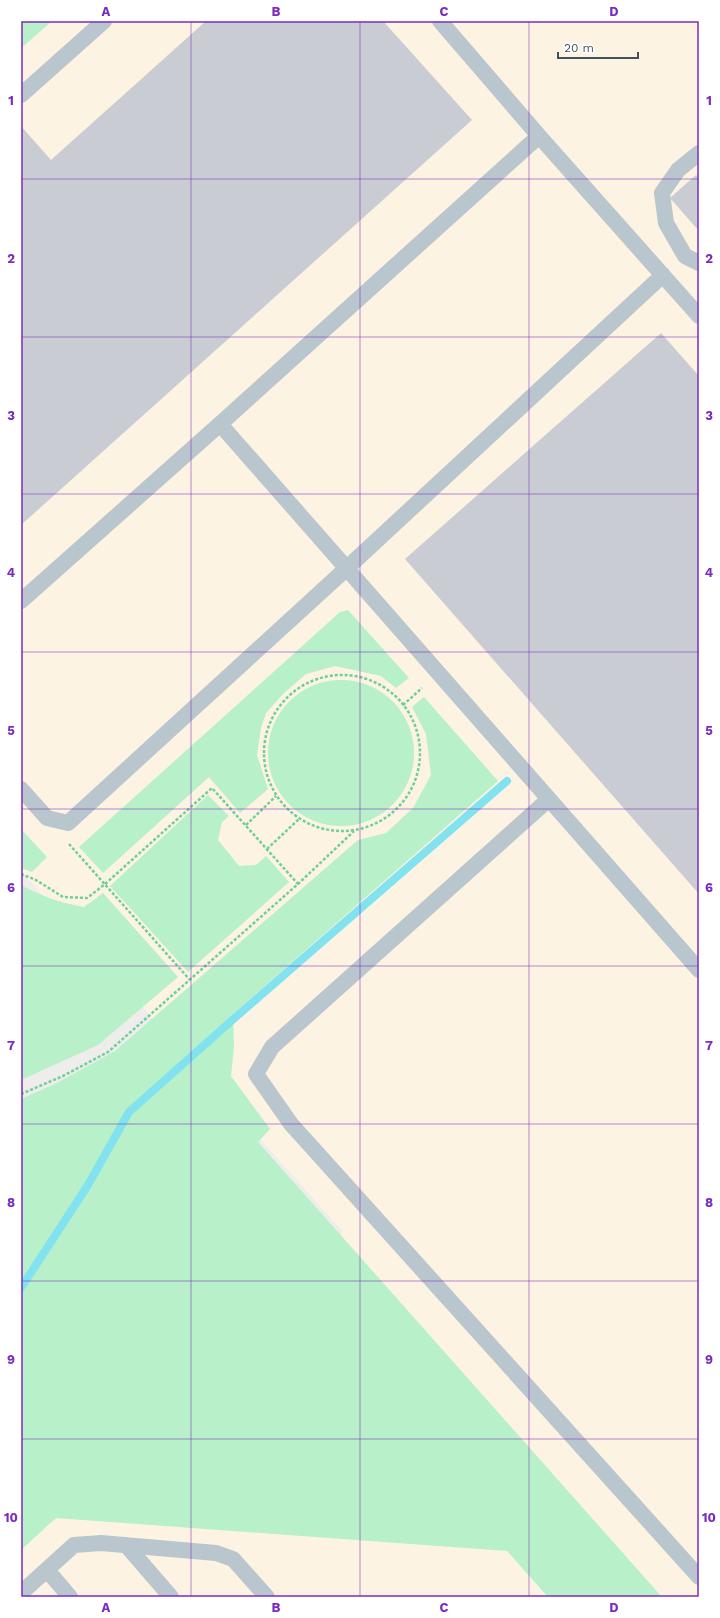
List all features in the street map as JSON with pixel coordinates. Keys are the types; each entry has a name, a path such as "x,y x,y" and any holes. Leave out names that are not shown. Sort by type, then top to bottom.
{"lane":[{"path":"21,95 104,21"},
{"path":"440,21 539,136 699,316"},
{"path":"21,601 220,424 539,136"},
{"path":"699,153 678,170 662,193 666,223 685,256 699,263"},
{"path":"21,789 47,818 68,823 347,568 663,275"},
{"path":"220,424 699,970"},
{"path":"549,799 272,1047 256,1074 291,1124 699,1577"},
{"path":"21,1593 74,1545 101,1543 216,1553 233,1559 267,1597"},
{"path":"126,1545 172,1597"},
{"path":"47,1570 70,1597"}],"path":[{"path":"341,675 364,678 386,688 403,704 414,725 420,748 418,771 410,793 395,811 376,824 354,831 335,832 316,827 299,819 286,808 276,796 266,774 263,751 268,727 278,706 296,689 317,678 341,675"},
{"path":"21,874 36,880 63,897 87,898 104,885 212,788 298,884"},
{"path":"246,825 276,796"},
{"path":"47,818 104,885 190,980"},
{"path":"267,849 299,819"},
{"path":"21,1094 63,1076 108,1052 298,884 354,831"}],"shaded area":[{"path":"52,21 699,21 699,1597 21,1597 21,1518 343,1232 21,871 21,49"}],"green space":[{"path":"21,21 52,21 21,48"},
{"path":"348,610 409,678 396,688 381,676 335,666 306,674 284,693 266,713 261,728 257,755 268,789 240,813 209,777 103,873 79,847 340,612"},
{"path":"341,680 362,683 369,686 381,692 397,707 402,713 411,732 414,753 411,774 408,781 402,793 387,809 381,814 362,823 341,826 320,823 313,820 301,814 285,799 280,793 271,774 268,753 271,732 274,725 280,713 295,697 301,692 320,683"},
{"path":"424,697 498,781 233,1014 234,1046 231,1076 270,1129 258,1142 662,1597 548,1597 507,1551 56,1518 21,1550 21,1099 57,1083 115,1051 358,840 386,833 413,808 431,775 426,734 412,707"},
{"path":"208,795 229,816 222,822 218,840 239,866 256,865 266,856 289,882 188,972 110,886"},
{"path":"21,829 47,857 32,872 21,868"},
{"path":"21,885 51,899 84,907 103,893 178,977 98,1045 21,1080"}],"building":[{"path":"206,21 383,21 472,120 21,525 21,126 51,160"},
{"path":"696,175 699,178 699,231 670,198"},
{"path":"661,333 699,376 699,894 405,559"}],"waterway":[{"path":"21,1288 88,1185 129,1112 507,781"}]}
